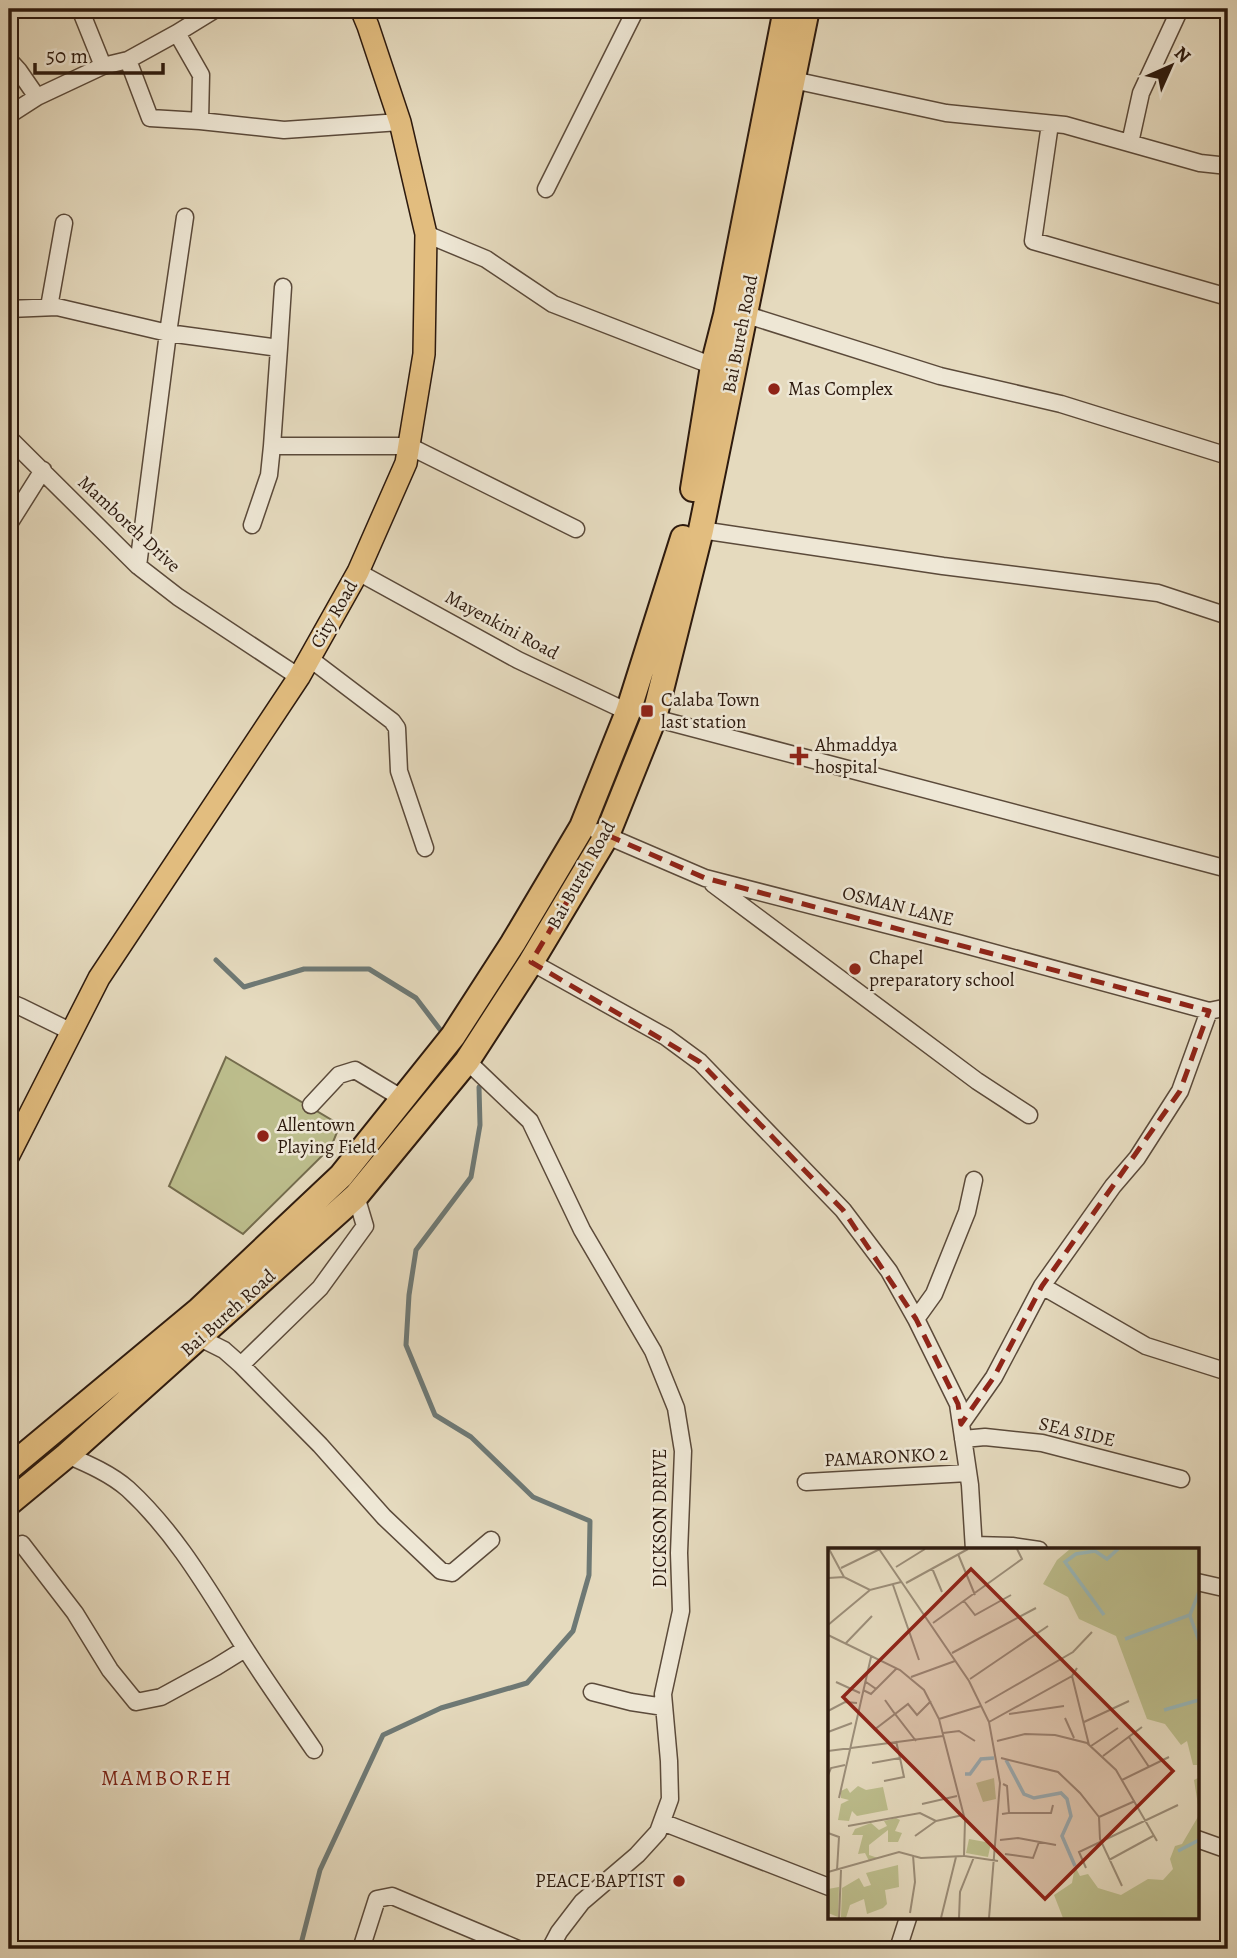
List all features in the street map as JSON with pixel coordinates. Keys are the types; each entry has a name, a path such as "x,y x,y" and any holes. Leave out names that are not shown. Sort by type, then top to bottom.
{"highway":[{"name":"Bai Bureh Road","path":"9,1468 209,1300 341,1176 453,1036 513,943 582,827 628,712 686,531 713,366 726,315 786,9"},
{"name":"Bai Bureh Road","path":"9,1503 200,1338 356,1196 467,1061 531,962 607,835 654,718 701,530 807,9"}],"main road":[{"name":"City Road","path":"9,1154 99,978 304,668 358,572 406,463 424,354 426,234 400,121 361,9"}],"street":[{"path":"80,9 103,66"},
{"path":"9,115 37,97 103,66 128,60 216,9"},
{"path":"546,189 636,9"},
{"path":"1130,143 1141,93 1180,9"},
{"path":"177,33 201,75 200,121"},
{"path":"9,60 37,97"},
{"path":"128,60 150,118 284,131 400,121"},
{"path":"793,80 946,113 1065,125 1200,163 1228,166"},
{"path":"1050,124 1033,241 1228,297"},
{"path":"138,566 185,217"},
{"path":"49,307 64,223"},
{"path":"426,234 486,259 553,304 713,366"},
{"path":"252,525 269,475 283,287"},
{"path":"9,309 57,307 168,333 279,348"},
{"path":"744,314 940,376 1061,404 1228,456"},
{"name":"Mamboreh Drive","path":"9,438 138,566 178,597 392,721 397,728 398,771 425,848"},
{"path":"272,446 409,446 576,529"},
{"path":"9,524 43,470"},
{"path":"701,530 943,566 1158,593 1228,616"},
{"name":"Mayenkini Road","path":"358,572 518,660 628,712"},
{"path":"654,718 1228,869"},
{"name":"OSMAN LANE","path":"582,827 607,835 705,878 1209,1011 1228,1007"},
{"path":"705,878 977,1081 1029,1115"},
{"path":"531,962 666,1037 700,1062 843,1209 889,1271 958,1404 968,1473 974,1548 1025,1548"},
{"path":"9,1003 72,1032"},
{"path":"962,1432 1042,1286 1113,1186 1137,1158 1180,1091 1209,1011"},
{"name":"DICKSON DRIVE","path":"467,1061 530,1121 582,1230 653,1351 676,1408 683,1451 678,1553 681,1611 663,1694 670,1799 658,1832 637,1855 582,1902 559,1932 550,1949"},
{"path":"311,1105 339,1075 355,1070 402,1099"},
{"path":"916,1319 934,1294 967,1212 974,1180"},
{"path":"241,1365 320,1288 365,1226 356,1196"},
{"path":"1042,1286 1146,1346 1228,1372"},
{"path":"200,1338 224,1350 241,1365 320,1445 384,1517 441,1571 452,1573 491,1540"},
{"name":"SEA SIDE","path":"962,1432 1042,1443 1181,1479"},
{"path":"67,1455 126,1488 167,1531 216,1600 245,1649 314,1750"},
{"name":"PAMARONKO 2","path":"806,1482 968,1473"},
{"path":"22,1544 75,1613 110,1670 135,1702 161,1697 245,1649"},
{"path":"1198,1582 1228,1589"},
{"path":"592,1692 664,1707"},
{"path":"662,1822 828,1887"},
{"path":"1198,1839 1228,1850"},
{"path":"361,1949 377,1899 392,1896 518,1949"},
{"path":"898,1949 907,1920"}],"highlighted area":[{"path":"607,835 705,878 1209,1011 1180,1091 1042,1286 994,1377 961,1424 958,1404 916,1319 843,1210 700,1062 531,962"}],"green space":[{"name":"Allentown Playing Field","path":"226,1057 340,1125 331,1147 243,1234 169,1186"}],"waterway":[{"path":"216,960 244,987 304,969 369,969 416,998 445,1036"},
{"path":"302,1940 320,1870 383,1735 441,1708 527,1683 573,1631 589,1575 590,1521 533,1497 471,1437 435,1415 406,1345 409,1295 416,1250 471,1177 480,1125 479,1087"}],"place":[{"name":"Mas Complex","path":"774,389"},
{"name":"Calaba Town last station","path":"647,711"},
{"name":"Ahmaddya hospital","path":"799,756"},
{"name":"Chapel preparatory school","path":"855,969"},
{"name":"Allentown Playing Field","path":"263,1136"},
{"name":"PEACE BAPTIST","path":"679,1881"}],"district":[{"name":"MAMBOREH","path":"167,1778"}]}
